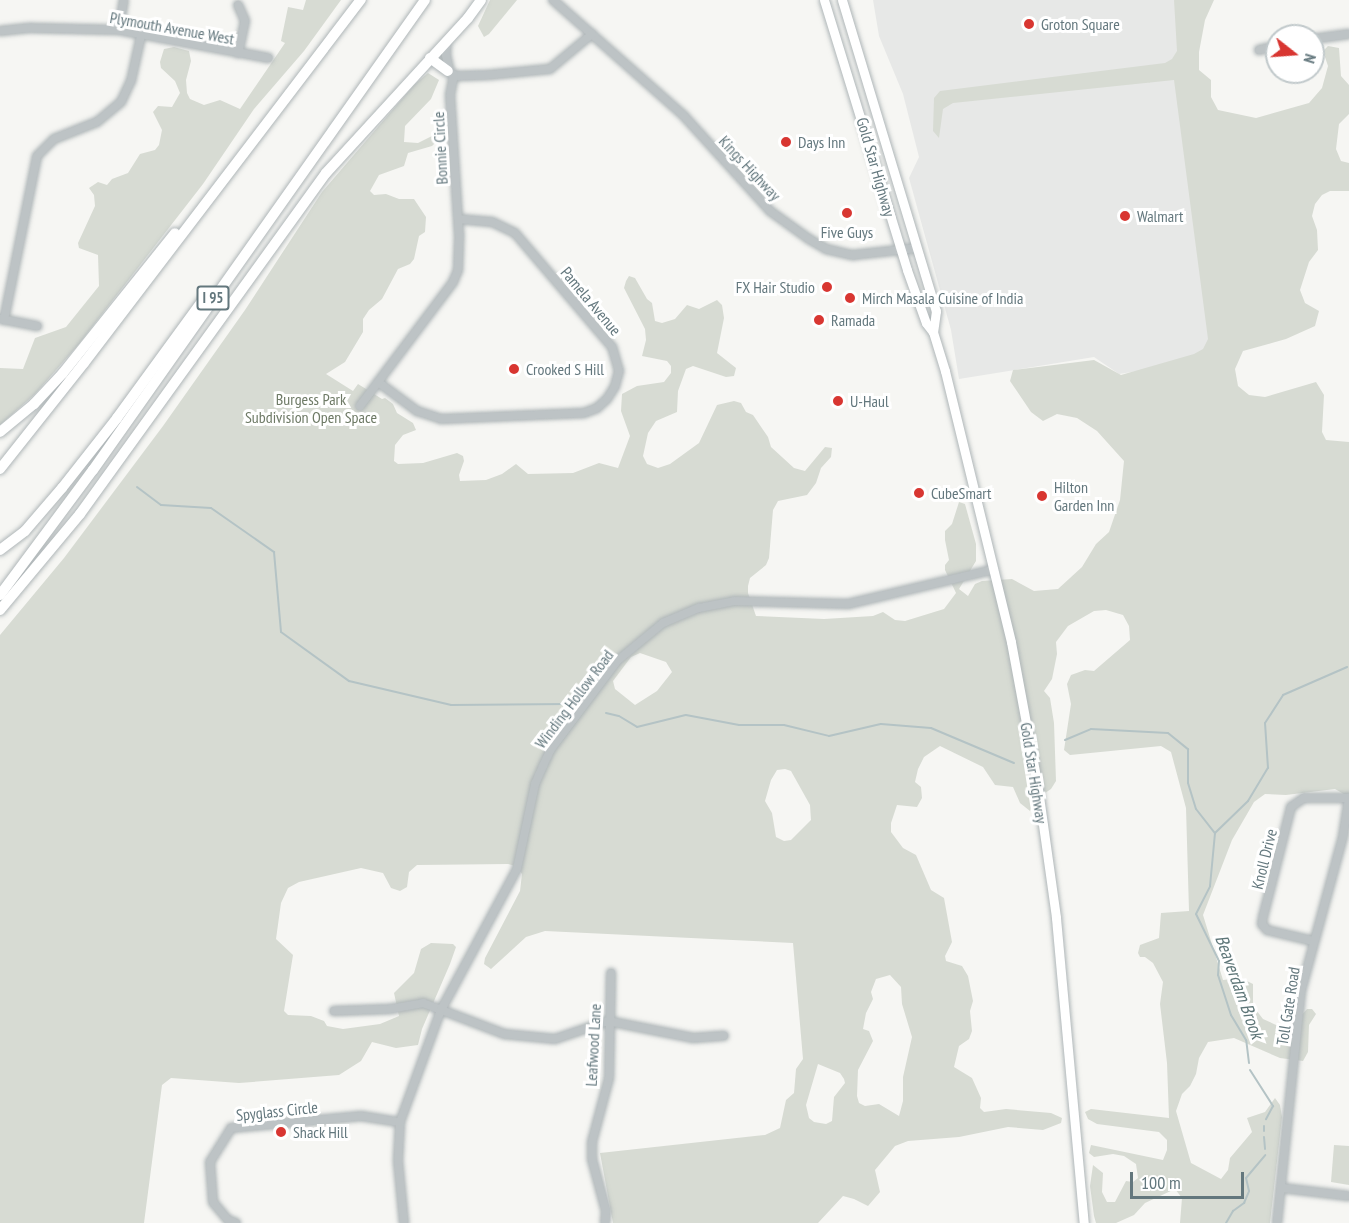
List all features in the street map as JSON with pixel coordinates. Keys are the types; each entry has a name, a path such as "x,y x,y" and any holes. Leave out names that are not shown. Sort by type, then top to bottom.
{"highway":[{"path":"0,469 361,0"},
{"path":"0,550 31,525 105,434 348,98 424,0"},
{"name":"I 95","path":"0,595 93,470 424,0"},
{"path":"0,610 86,506 301,204 352,143 447,41 481,0"},
{"path":"430,58 451,73"},
{"path":"0,432 34,404 63,373 164,246 236,163"}],"main road":[{"name":"Gold Star Highway","path":"824,0 901,250 926,323 933,332 945,371 1011,642 1029,737 1056,918 1084,1223"},
{"name":"Gold Star Highway","path":"842,0 936,311 933,332"}],"street":[{"path":"119,30 124,0"},
{"name":"Kings Highway","path":"553,0 684,116 749,190 786,223 826,249 839,253 860,255 918,248"},
{"path":"237,5 245,21 238,53"},
{"name":"Plymouth Avenue West","path":"0,31 58,27 119,30 141,36 268,58"},
{"path":"447,41 451,73 536,72 550,69 592,34"},
{"path":"1325,37 1349,34"},
{"path":"37,326 2,320 37,156 54,139 96,122 121,102 131,81 141,36"},
{"path":"1259,50 1265,49"},
{"name":"Bonnie Circle","path":"451,73 450,95 458,219"},
{"path":"360,406 453,282 460,259 458,219"},
{"name":"Pamela Avenue","path":"378,381 417,411 441,419 584,413 602,404 615,386 620,372 612,347 515,233 492,222 458,219"},
{"name":"Winding Hollow Road","path":"404,1223 398,1172 400,1122 441,1010 517,869 535,784 551,749 617,661 663,623 699,608 734,602 848,604 992,570"},
{"name":"Knoll Drive","path":"1313,941 1267,930 1262,924 1263,917 1291,807 1304,798 1349,797"},
{"name":"Toll Gate Road","path":"1277,1223 1297,1013 1313,941 1343,836 1349,797"},
{"name":"Leafwood Lane","path":"605,1223 606,1211 592,1159 592,1142 609,1078 608,1021 611,973"},
{"path":"334,1011 390,1009 423,1003 504,1034 555,1039 608,1021 693,1038 724,1036"},
{"name":"Spyglass Circle","path":"236,1223 228,1220 213,1202 210,1162 231,1128 361,1116 385,1117 400,1122"},
{"path":"1282,1188 1349,1196"}],"shaded area":[{"path":"873,0 1180,0 1215,359 1119,374 1094,357 959,379 951,330 909,178 919,157 903,94 879,36"}],"green space":[{"path":"306,0 341,0 304,51 254,109 203,184 78,345 35,394 0,425 0,368 23,369 35,338 66,327 99,286 98,255 79,248 78,243 95,206 94,195 89,188 98,182 107,185 112,179 128,173 140,154 155,150 159,145 162,130 153,112 158,106 172,107 180,93 175,81 161,68 160,62 164,49 174,47 189,51 191,61 186,80 190,99 204,105 220,100 240,109 285,43 281,41 288,7 303,10"},
{"path":"490,0 517,0 484,37 478,26"},
{"name":"Burgess Park Subdivision Open Space","path":"1174,0 1214,0 1205,20 1199,52 1199,70 1211,80 1211,97 1218,110 1256,118 1309,103 1325,84 1328,66 1325,49 1328,46 1339,48 1341,76 1349,85 1349,114 1339,124 1336,149 1341,161 1349,163 1349,191 1330,191 1322,195 1315,204 1312,216 1317,230 1318,250 1309,262 1300,290 1305,303 1319,311 1315,326 1286,339 1243,351 1235,369 1238,386 1249,395 1265,397 1316,382 1324,395 1322,432 1326,440 1349,442 1349,797 1335,789 1286,795 1265,794 1254,802 1232,840 1203,915 1223,980 1241,978 1253,984 1253,1006 1263,1019 1285,1029 1293,1025 1307,1009 1312,1009 1316,1014 1309,1025 1308,1052 1303,1061 1280,1058 1234,1038 1208,1042 1199,1058 1196,1074 1190,1086 1182,1094 1176,1111 1191,1163 1221,1179 1228,1170 1230,1158 1252,1132 1247,1118 1265,1112 1275,1098 1280,1105 1282,1117 1270,1223 1180,1223 1182,1198 1175,1189 1145,1203 1134,1215 1116,1223 1096,1223 1094,1216 1090,1186 1093,1165 1103,1173 1102,1192 1107,1202 1115,1202 1126,1181 1133,1182 1138,1178 1136,1164 1124,1156 1113,1154 1094,1157 1089,1153 1091,1145 1163,1160 1167,1150 1167,1140 1159,1132 1097,1124 1088,1119 1085,1112 1091,1109 1169,1118 1167,1063 1160,1004 1163,982 1153,963 1145,957 1140,957 1138,953 1140,945 1159,938 1161,913 1189,911 1186,808 1171,752 1161,746 1070,755 1064,750 1071,704 1067,684 1071,675 1085,670 1094,671 1130,640 1129,626 1123,615 1106,610 1094,611 1068,626 1056,642 1057,654 1052,679 1044,691 1050,698 1054,723 1056,781 1051,789 1033,801 1030,811 1020,803 1013,787 995,785 983,767 940,746 924,757 918,769 915,782 921,787 922,798 917,807 897,805 891,823 891,832 903,848 916,855 931,890 944,898 952,942 945,956 946,961 962,966 968,976 973,1001 970,1011 972,1031 969,1039 959,1046 954,1067 972,1078 981,1098 980,1108 984,1112 1006,1109 1051,1113 1062,1118 1061,1123 1043,1130 1008,1127 959,1137 908,1141 895,1146 875,1170 880,1192 868,1206 843,1196 818,1223 613,1223 600,1153 765,1135 780,1128 786,1100 794,1093 796,1069 803,1059 793,943 545,931 526,937 491,969 484,964 485,958 520,891 522,874 516,866 508,864 417,865 409,872 407,887 400,891 391,888 383,873 361,868 299,882 288,888 281,903 276,939 293,955 284,1011 288,1015 311,1016 324,1021 327,1026 343,1029 380,1024 399,1016 394,993 414,973 421,949 431,943 453,944 456,947 422,1029 418,1045 396,1048 372,1042 361,1061 339,1075 239,1083 171,1078 162,1085 144,1223 0,1223 0,635 64,558 163,426 245,310 322,192 414,85 428,73 439,80 431,99 405,126 404,142 418,143 434,135 439,136 439,139 432,146 408,153 404,166 379,175 370,191 374,195 386,194 399,199 414,199 426,217 425,232 419,236 414,259 410,264 398,269 382,299 369,310 363,319 363,332 345,362 326,374 353,391 358,384 382,399 385,398 393,404 397,413 413,423 416,430 403,435 395,445 394,461 398,464 423,463 457,453 463,456 464,461 459,475 460,481 486,480 502,474 516,464 528,474 573,473 599,463 618,468 630,436 621,411 622,394 637,386 664,382 671,373 671,366 667,361 642,356 646,340 645,329 624,288 626,281 629,276 635,278 647,299 652,303 655,321 662,323 675,319 687,305 699,309 717,300 722,305 724,318 717,353 736,368 734,376 726,377 693,366 686,369 678,391 677,412 656,421 648,433 643,456 647,464 658,468 670,464 699,443 717,405 734,401 741,403 746,412 753,415 768,437 771,447 794,468 805,471 825,447 832,448 831,457 821,468 816,483 807,495 778,501 773,510 769,558 766,565 750,578 748,586 748,593 756,616 824,619 873,616 883,612 895,620 905,621 944,609 956,593 945,570 945,565 949,560 945,531 952,524 959,502 965,504 976,544 976,561 959,589 968,596 975,584 982,581 1012,579 1034,591 1058,589 1082,567 1096,544 1109,532 1120,500 1124,461 1097,431 1077,418 1057,414 1043,421 1031,412 1010,381 1013,370 1094,360 1121,375 1194,354 1203,349 1208,339 1174,80 953,103 943,109 939,138 933,131 934,98 940,91 1165,63 1172,59 1177,51","holes":["640,653 666,662 672,672 657,691 635,705 615,689 613,681 631,657","777,770 791,771 810,805 811,820 791,840 784,841 776,837 772,813 765,801 771,780","890,975 901,987 902,1004 912,1037 903,1077 903,1101 899,1116 879,1104 865,1106 859,1103 857,1096 858,1070 873,1041 869,1031 863,1029 866,1013 873,999 871,992 876,979","818,1064 840,1073 845,1083 834,1097 832,1121 826,1124 814,1122 809,1118 806,1105"]},
{"path":"1334,1145 1349,1146 1349,1185 1331,1182"}],"waterway":[{"path":"137,487 161,505 211,508 274,552 281,632 349,681 451,705 568,704"},
{"name":"Beaverdam Brook","path":"1249,1063 1246,1040 1231,1015 1218,975 1219,961 1196,914 1210,886 1215,833 1248,801 1268,768 1265,723 1283,695 1347,667"},
{"path":"606,713 619,716 637,727 686,715 739,725 784,725 829,736 881,724 931,728 1014,763"},
{"path":"1065,740 1091,729 1168,733 1188,749 1188,783 1196,809 1215,833"},
{"name":"Beaverdam Brook","path":"1250,1070 1273,1106 1266,1119"},
{"name":"Beaverdam Brook","path":"1264,1126 1264,1131"},
{"name":"Beaverdam Brook","path":"1264,1137 1265,1149"},
{"name":"Beaverdam Brook","path":"1226,1223 1233,1211 1244,1203 1249,1191 1246,1178 1265,1155"}],"place":[{"name":"Groton Square","path":"1029,24"},
{"name":"Days Inn","path":"786,142"},
{"name":"Five Guys","path":"847,213"},
{"name":"Walmart","path":"1125,216"},
{"name":"FX Hair Studio","path":"827,287"},
{"name":"Mirch Masala Cuisine of India","path":"850,298"},
{"name":"Ramada","path":"819,320"},
{"name":"Crooked S Hill","path":"514,369"},
{"name":"U-Haul","path":"838,401"},
{"name":"CubeSmart","path":"919,493"},
{"name":"Hilton Garden Inn","path":"1042,496"},
{"name":"Shack Hill","path":"281,1132"}]}
